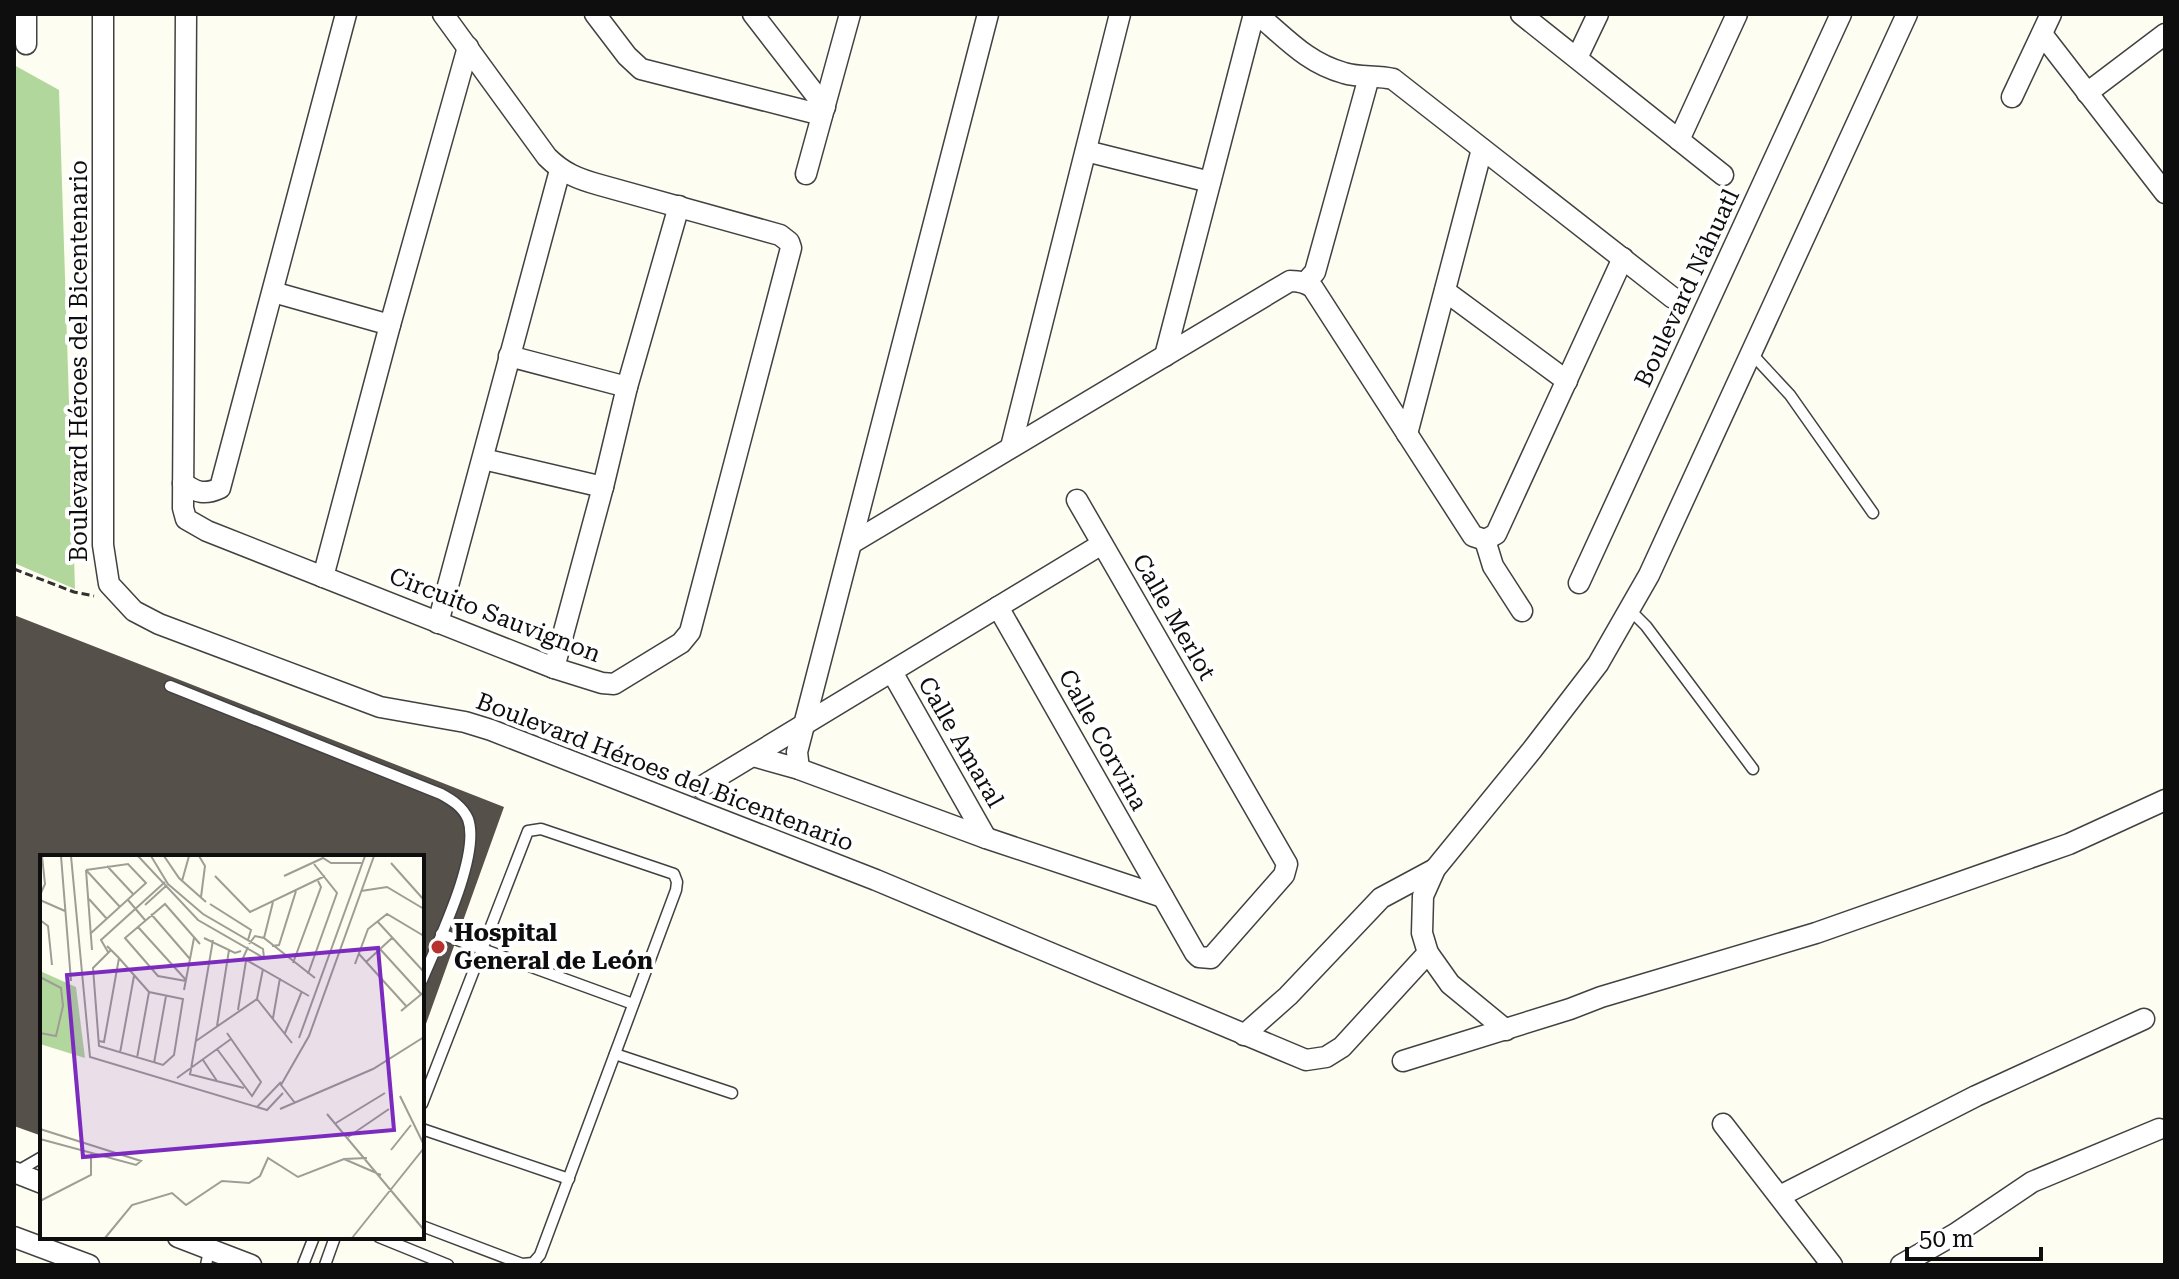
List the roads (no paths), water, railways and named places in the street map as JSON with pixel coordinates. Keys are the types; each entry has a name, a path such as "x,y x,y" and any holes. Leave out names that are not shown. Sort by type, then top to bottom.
{"street":[{"path":"26,14 26,44"},
{"name":"Boulevard Héroes del Bicentenario","path":"103,14 103,545 109,584 134,611 159,624 380,707 465,722 491,730 739,826 1306,1060 1326,1057 1342,1047 1428,953"},
{"name":"Circuito Sauvignon","path":"186,14 183,514 190,523 438,623 554,668 614,684 681,643 694,623 791,248 780,235 574,177 560,170"},
{"path":"183,483 196,492 208,493 220,488 346,14"},
{"path":"438,623 560,170 547,157 443,14"},
{"path":"595,14 634,64 651,73 824,111"},
{"path":"753,14 824,111"},
{"path":"806,174 850,14"},
{"path":"799,769 797,752 988,14"},
{"path":"1011,447 1120,14"},
{"path":"1165,356 1256,14 1315,63 1346,74 1393,79 1673,298"},
{"path":"1521,14 1723,175"},
{"path":"1577,58 1598,14"},
{"path":"1679,140 1737,14"},
{"name":"Boulevard Náhuatl","path":"1579,583 1841,14"},
{"path":"1506,1030 1450,984 1428,953 1422,933 1423,896 1435,869 1598,664 1649,575 1907,14"},
{"path":"2012,97 2051,14"},
{"path":"2042,34 2165,193"},
{"path":"2087,93 2165,34"},
{"path":"323,577 468,47"},
{"path":"1306,282 1315,272 1369,77"},
{"path":"1407,434 1482,149"},
{"path":"1086,151 1210,182"},
{"path":"554,668 627,387 679,206"},
{"path":"852,543 1290,281 1306,282 1313,288 1473,536 1485,540 1496,534 1623,258"},
{"path":"1445,291 1567,381"},
{"path":"273,292 390,325"},
{"path":"509,356 627,387"},
{"path":"483,459 603,487"},
{"path":"863,497 868,508 886,523"},
{"path":"1077,500 1102,544"},
{"path":"1485,540 1493,566 1522,611"},
{"name":"Calle Merlot","path":"701,787 1102,544 1287,864 1284,875 1217,954 1205,959"},
{"name":"Calle Corvina","path":"998,607 1195,953 1205,959"},
{"path":"818,672 825,688 843,701"},
{"name":"Calle Amaral","path":"892,672 986,838"},
{"path":"753,756 799,769 986,838 1163,897"},
{"path":"1403,1061 1846,923 2069,844 2165,800"},
{"path":"1244,1035 1288,996 1381,898 1435,869"},
{"path":"1780,1196 1976,1096 2144,1019"},
{"path":"1723,1124 1832,1265"},
{"path":"1901,1265 1955,1234 2032,1182 2159,1129"},
{"path":"14,1173 40,1182"},
{"path":"14,1237 56,1259 89,1265"},
{"path":"183,1239 251,1265"}],"lane":[{"path":"1752,354 1790,395 1873,513"},
{"path":"1629,609 1646,626 1753,769"},
{"path":"170,686 455,802 468,819 471,842 465,872 424,975"},
{"path":"424,1099 526,835 537,828 674,874 676,890 540,1255 528,1265 424,1227"},
{"path":"441,934 633,1004"},
{"path":"615,1054 732,1093"},
{"path":"424,1130 569,1179"},
{"path":"14,1173 40,1158"},
{"path":"303,1265 313,1239"},
{"path":"325,1265 334,1239"},
{"path":"383,1239 428,1261 448,1265"}],"place":[{"name":"Hospital General de León","path":"438,947"}]}
